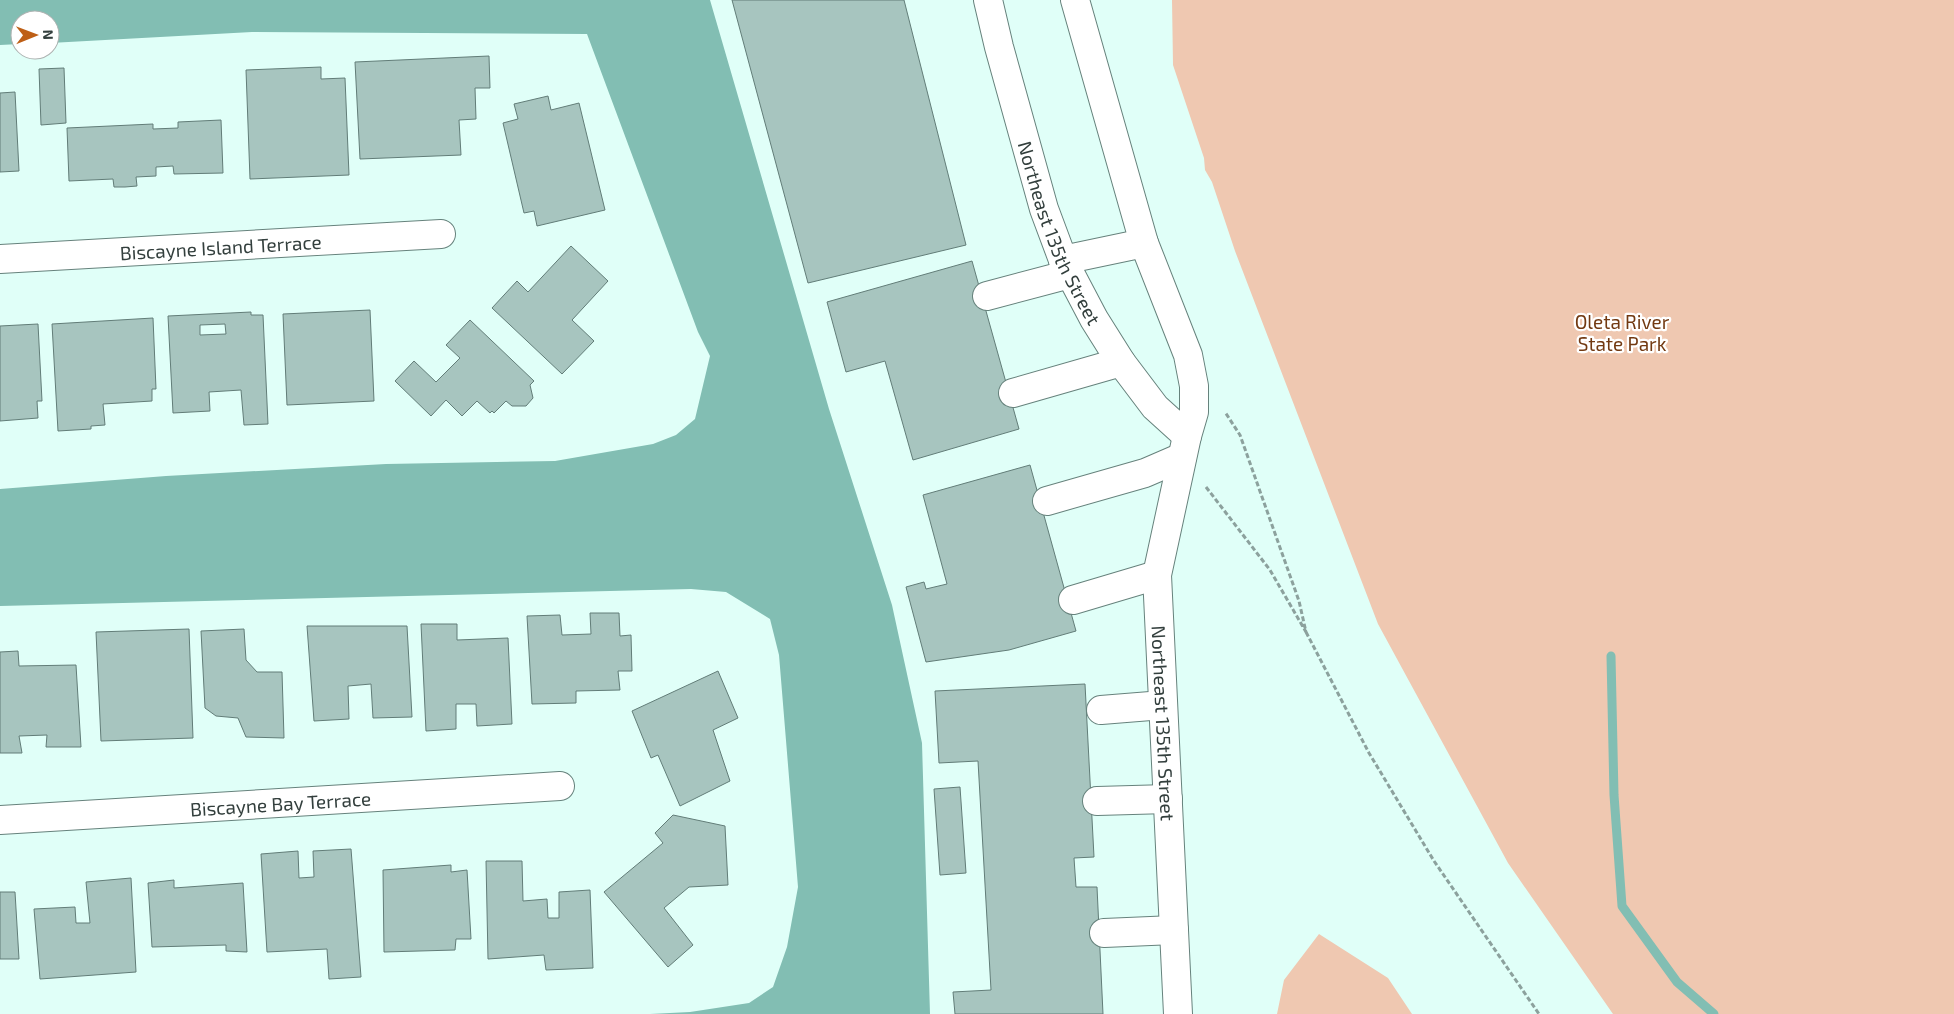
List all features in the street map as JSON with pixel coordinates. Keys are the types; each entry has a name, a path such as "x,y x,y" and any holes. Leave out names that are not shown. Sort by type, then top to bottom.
{"street":[{"name":"Northeast 135th Street","path":"988,0 998,47 1044,209 1067,267 1094,319 1121,362 1184,447"},
{"name":"Northeast 135th Street","path":"1075,0 1144,244 1188,355 1194,386 1194,412 1184,447 1158,575 1178,1014"},
{"name":"Biscayne Island Terrace","path":"0,258 441,234"},
{"path":"987,296 1067,267 1144,244"},
{"path":"1013,393 1121,362"},
{"path":"1047,501 1145,473 1184,447"},
{"path":"1073,600 1158,575"},
{"path":"1101,710 1163,704"},
{"name":"Biscayne Bay Terrace","path":"0,820 560,786"},
{"path":"1097,802 1168,799"},
{"path":"1104,933 1174,930"}],"path":[{"path":"1222,409 1240,435 1299,601 1306,632"},
{"path":"1184,447 1270,570 1306,632 1369,753 1434,861 1539,1014"}],"green space":[{"name":"Oleta River State Park","path":"1172,0 1954,0 1954,1014 1613,1014 1508,863 1378,624 1235,251 1212,182 1205,170 1204,158 1173,65"},
{"path":"1319,934 1388,978 1412,1014 1277,1014 1284,980"}],"shaded area":[{"path":"0,0 710,0 829,409 892,605 922,743 930,1014 650,1014 690,1012 749,1003 773,987 787,947 798,887 779,655 770,619 726,592 691,589 0,606 0,489 166,476 386,464 555,461 653,444 676,435 695,419 710,356 698,332 587,34 252,32 60,42 60,10 10,10 10,44 0,45"}],"building":[{"path":"732,0 904,0 966,245 808,283"},
{"path":"489,56 490,88 475,88 476,119 459,120 461,155 360,159 355,62"},
{"path":"321,67 321,79 345,78 349,175 250,179 246,70"},
{"path":"64,68 66,123 41,125 39,69"},
{"path":"15,92 19,171 0,172 0,93"},
{"path":"548,96 551,110 579,103 605,210 537,226 534,211 524,213 503,123 518,119 514,104"},
{"path":"221,120 223,173 174,174 173,166 156,167 156,176 136,177 137,186 114,187 113,179 69,181 67,128 153,124 153,129 178,128 178,122"},
{"path":"571,246 608,281 572,320 594,341 562,374 492,308 517,281 528,292"},
{"path":"972,261 1019,429 913,460 885,361 846,372 827,302"},
{"path":"370,310 374,401 287,405 283,314"},
{"path":"251,312 251,315 263,315 268,424 244,425 241,390 209,392 210,411 173,413 168,316","holes":["225,324 226,334 200,335 200,325"]},
{"path":"153,318 156,389 152,389 152,401 103,404 105,425 91,426 91,429 58,431 52,324"},
{"path":"470,320 534,381 530,385 533,398 526,406 512,406 506,401 494,413 492,411 490,413 477,401 462,416 446,400 431,416 395,381 414,361 436,382 460,358 446,345"},
{"path":"38,324 42,401 37,401 38,418 0,421 0,326"},
{"path":"1030,465 1076,631 1009,650 926,662 906,587 924,582 926,589 947,584 923,495"},
{"path":"590,613 619,613 620,636 631,635 632,671 618,671 620,690 576,691 576,703 532,704 527,616 560,615 562,635 591,634"},
{"path":"421,624 457,624 457,640 508,638 512,724 477,726 476,704 456,704 456,729 426,731"},
{"path":"307,626 407,626 412,717 373,718 371,684 348,686 349,719 314,721"},
{"path":"189,629 193,738 101,741 96,632"},
{"path":"244,629 246,660 257,672 282,672 284,738 246,737 238,718 216,716 205,708 201,631"},
{"path":"18,651 19,666 76,665 81,747 46,747 47,735 19,736 22,753 0,753 0,652"},
{"path":"718,671 738,718 713,730 730,781 680,806 658,755 651,758 632,711"},
{"path":"1085,684 1094,857 1074,858 1076,887 1097,887 1103,1014 955,1014 953,992 991,990 978,761 939,763 935,691"},
{"path":"960,787 966,873 940,875 934,789"},
{"path":"673,815 725,826 728,885 689,887 664,908 693,945 668,967 604,892 663,843 655,833"},
{"path":"351,849 361,977 329,979 327,949 267,952 261,854 298,851 299,878 314,877 313,851"},
{"path":"486,861 522,861 523,901 547,899 548,918 559,918 559,892 590,890 593,968 546,970 544,955 488,959"},
{"path":"451,865 451,872 467,870 471,939 456,939 455,950 384,952 383,870"},
{"path":"131,878 136,972 40,979 34,909 75,907 76,923 90,923 86,882"},
{"path":"174,880 174,888 243,883 247,952 226,951 226,945 152,947 148,883"},
{"path":"0,892 15,892 19,959 0,959"}],"waterway":[{"path":"1611,656 1614,795 1622,906 1677,982 1714,1014"}]}
